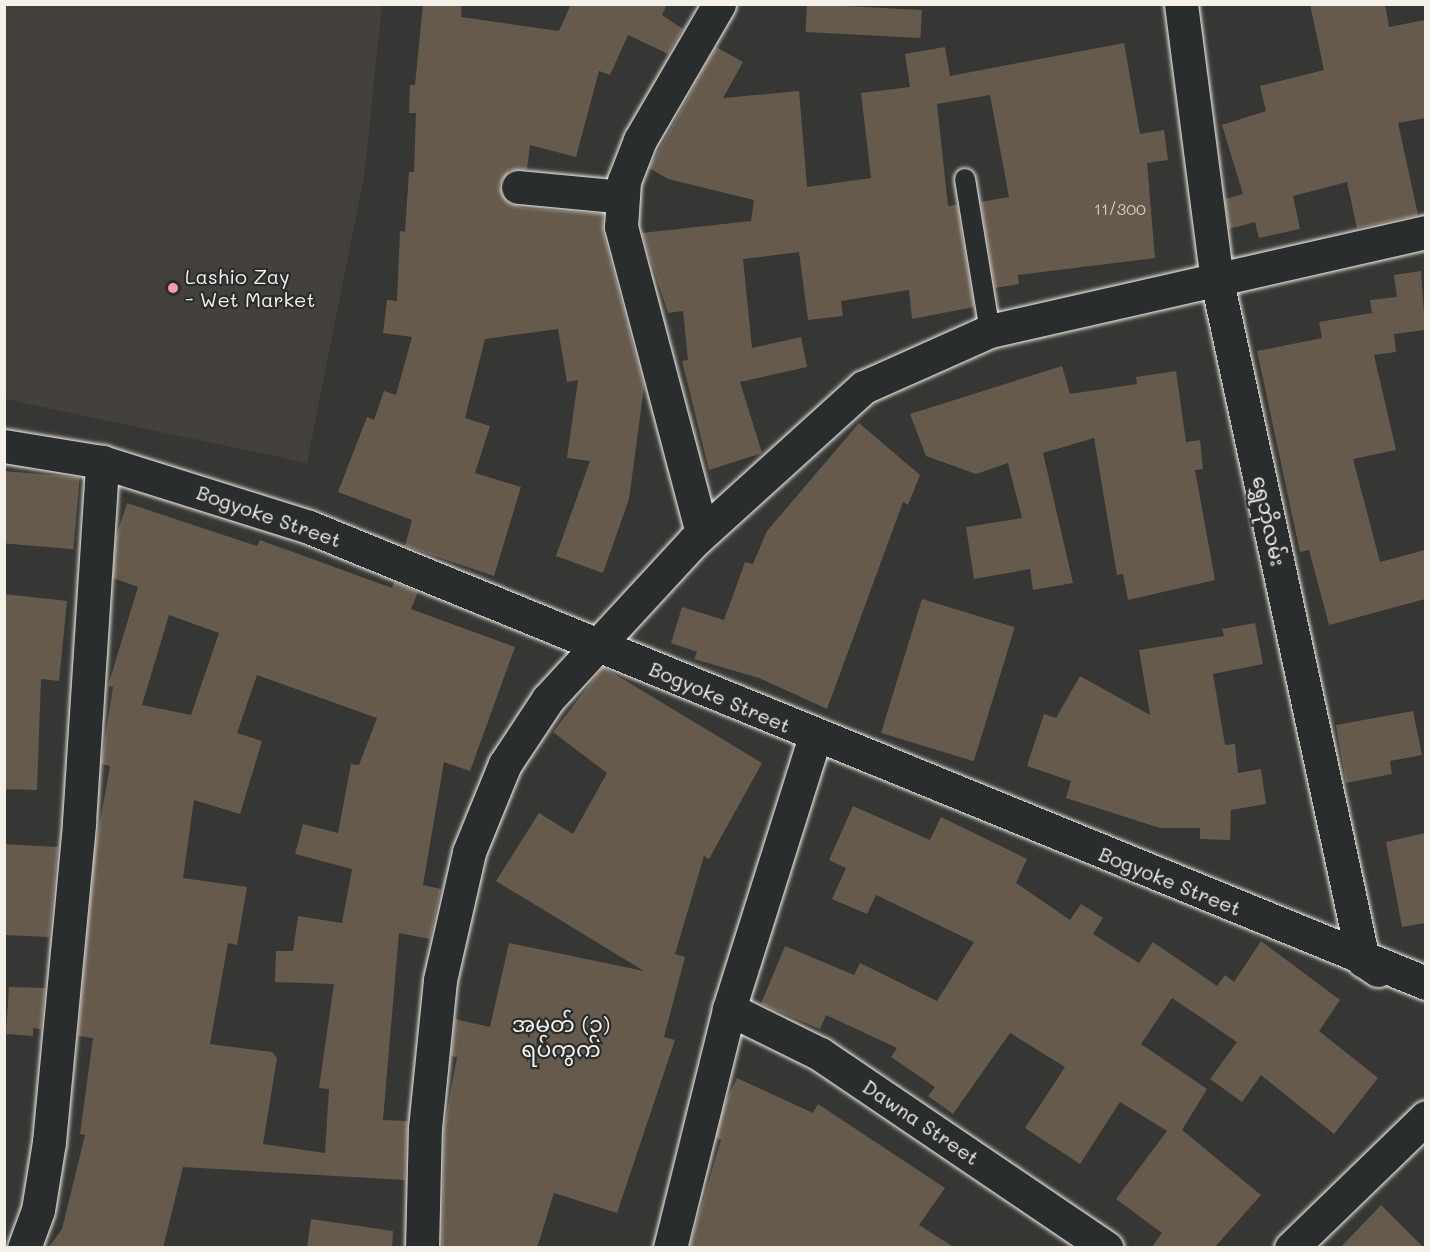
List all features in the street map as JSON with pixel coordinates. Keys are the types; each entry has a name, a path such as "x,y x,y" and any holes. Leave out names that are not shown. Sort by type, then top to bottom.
{"street":[{"path":"702,532 621,227 623,197 640,140 719,4"},
{"name":"ရွှေဘိုလမ်း","path":"1181,4 1217,281 1363,960"},
{"path":"518,187 623,197"},
{"path":"422,1248 425,1128 440,980 469,852 505,764 548,699 594,644 702,532 864,387 990,331 1425,232"},
{"name":"Bogyoke Street","path":"4,446 102,462 309,527 815,737 1363,960 1425,983"},
{"path":"24,1248 38,1210 49,1142 79,822 102,462"},
{"path":"669,1248 729,1009 815,737"},
{"path":"1363,960 1425,1004"},
{"name":"Dawna Street","path":"729,1009 820,1054 1106,1248"},
{"path":"1291,1248 1425,1117"}],"lane":[{"path":"965,179 990,331"}],"shaded area":[{"name":"Lashio Zay - Wet Market","path":"5,4 382,5 364,177 307,463 5,399"}],"building":[{"path":"423,4 462,4 461,17 559,31 571,4 667,4 662,15 683,29 668,54 628,35 610,75 599,71 576,157 530,145 527,169 510,170 499,185 507,202 523,208 603,214 603,232 644,387 629,499 603,573 556,556 590,461 567,458 578,380 567,382 558,329 485,339 465,418 490,426 475,473 521,487 494,576 405,546 412,520 338,492 367,417 374,420 384,391 396,395 412,337 383,333 387,300 397,301 400,231 405,232 409,172 414,172 416,113 409,113 410,85 415,85"},
{"path":"807,4 922,10 920,38 806,32"},
{"path":"1310,4 1385,4 1389,27 1425,20 1425,118 1398,123 1418,215 1357,228 1347,182 1293,196 1300,229 1259,238 1255,222 1229,229 1225,199 1243,194 1222,125 1266,111 1260,86 1324,70"},
{"path":"1124,43 1140,134 1164,130 1168,160 1147,163 1155,258 1018,275 1019,284 995,288 981,202 1009,197 990,95 937,104 948,206 957,205 974,307 912,319 909,290 841,301 843,316 808,320 799,252 743,259 752,348 801,337 807,367 740,382 762,453 709,470 682,361 688,360 683,311 668,313 642,233 751,221 754,200 668,179 649,168 716,47 743,62 723,98 799,91 807,187 871,178 861,93 910,87 905,54 945,47 950,76"},
{"path":"1421,271 1425,330 1394,334 1396,352 1374,355 1396,450 1353,459 1380,562 1425,550 1425,599 1329,625 1309,550 1300,552 1257,351 1322,338 1319,322 1372,313 1370,300 1397,297 1394,275"},
{"path":"1062,366 1070,394 1137,384 1136,377 1176,371 1186,442 1200,440 1203,469 1195,470 1215,580 1128,600 1123,574 1117,575 1094,438 1043,453 1073,583 1033,590 1030,569 974,579 966,527 1022,518 1008,463 976,474 926,456 910,414"},
{"path":"859,423 920,475 908,505 903,502 827,709 759,678 694,659 697,652 671,643 682,607 724,620 745,562 753,564 767,531"},
{"path":"4,471 80,478 73,549 4,543"},
{"path":"127,503 257,546 260,540 392,588 394,582 418,592 411,609 515,647 470,771 444,762 423,885 441,889 430,939 399,933 383,1120 407,1121 405,1180 183,1167 163,1248 48,1248 62,1229 85,1135 80,1134 93,1038 78,1036 95,850 110,766 101,764 113,687 108,686 138,587 113,578 116,537","holes":["169,615 219,633 191,715 142,705","257,675 377,718 359,765 351,764 338,833 303,824 295,854 352,869 342,923 298,916 293,951 276,951 275,982 334,984 319,1088 329,1089 325,1153 263,1144 277,1058 272,1052 210,1044 228,943 237,945 247,887 183,878 194,800 240,814 262,741 237,733"]},
{"path":"4,594 67,601 59,681 41,679 37,790 4,789"},
{"path":"922,599 1015,627 974,761 881,733"},
{"path":"1255,623 1263,664 1213,674 1225,745 1235,744 1238,773 1261,769 1266,804 1231,810 1230,840 1200,839 1200,828 1160,828 1066,798 1071,781 1027,766 1044,714 1056,718 1080,676 1150,715 1139,650 1224,636 1222,629"},
{"path":"603,667 762,763 709,859 704,856 675,954 685,957 664,1037 675,1040 617,1213 554,1193 537,1248 442,1248 444,1129 457,1057 451,1056 455,1019 490,1027 509,943 644,971 496,881 539,813 573,834 607,773 553,732"},
{"path":"1413,711 1422,755 1390,761 1392,774 1346,783 1336,725"},
{"path":"853,806 930,840 941,817 1027,859 1016,883 1070,920 1081,904 1103,918 1093,934 1139,963 1153,942 1217,986 1225,975 1234,982 1261,941 1340,1000 1319,1031 1378,1078 1334,1134 1261,1075 1242,1102 1210,1079 1237,1042 1172,998 1141,1044 1207,1089 1182,1130 1261,1195 1214,1248 1151,1248 1162,1233 1116,1199 1167,1131 1120,1102 1080,1164 1025,1128 1065,1067 1010,1033 953,1114 928,1096 935,1087 891,1057 897,1048 826,1015 820,1029 761,1004 785,946 854,975 860,963 937,1001 974,942 876,895 867,914 832,899 846,868 829,860"},
{"path":"1425,833 1425,923 1402,927 1386,842"},
{"path":"4,844 58,847 49,937 4,935"},
{"path":"9,987 45,988 41,1029 33,1028 33,1036 6,1034"},
{"path":"737,1078 813,1113 818,1104 945,1188 919,1225 955,1248 689,1248 721,1140 716,1138 725,1103"},
{"path":"1381,1205 1424,1248 1340,1248"},
{"path":"311,1219 393,1231 392,1248 307,1248"}],"place":[{"name":"Lashio Zay - Wet Market","path":"173,288"}],"district":[{"name":"အမှတ် (၃) ရပ်ကွက်","path":"561,1036"}]}
